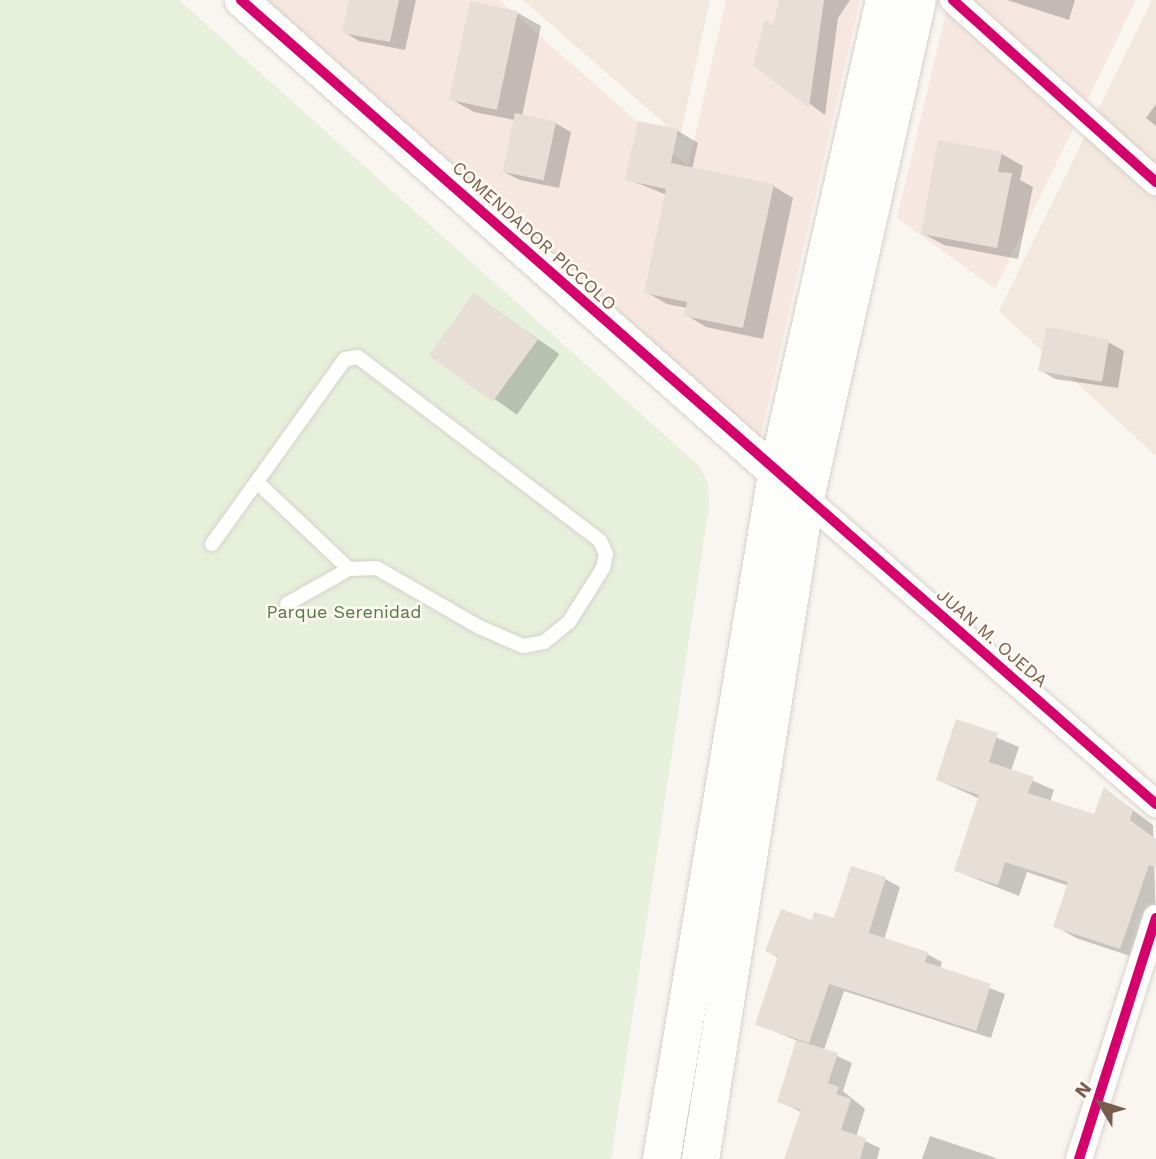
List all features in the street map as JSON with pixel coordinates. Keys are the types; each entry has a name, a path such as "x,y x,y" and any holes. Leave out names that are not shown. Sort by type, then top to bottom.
{"main road":[{"path":"661,1159 776,475 884,0"},
{"path":"700,1159 804,498 917,0"}],"street":[{"name":"COMENDADOR PICCOLO","path":"242,0 804,498"},
{"path":"953,0 1156,182"},
{"name":"JUAN M. OJEDA","path":"804,498 1156,804"},
{"path":"1079,1159 1156,918"}],"lane":[{"path":"212,544 345,359 358,357 600,541 606,554 603,568 569,622 544,642 523,646 479,627 377,568 349,569 287,604"},
{"path":"257,482 349,569"}],"shaded area":[{"path":"247,0 499,0 688,166 726,0 860,0 757,453"},
{"path":"523,0 710,0 680,137"},
{"path":"949,0 1136,0 995,289 897,218"},
{"path":"1152,0 1156,0 1156,456 999,311"}],"green space":[{"name":"Parque Serenidad","path":"0,0 179,0 699,466 708,483 709,506 611,1159 0,1159"}],"building":[{"path":"349,0 399,0 390,42 342,33"},
{"path":"779,0 824,0 809,108 753,65 765,20 773,26"},
{"path":"470,1 518,11 497,110 449,100"},
{"path":"515,113 556,122 544,180 503,172"},
{"path":"638,121 678,129 671,163 774,184 743,328 684,316 687,302 644,293 666,189 625,180"},
{"path":"938,140 1002,152 998,172 1012,173 997,248 921,234"},
{"path":"474,293 538,339 493,402 429,355"},
{"path":"1055,328 1109,340 1102,382 1038,371 1046,329"},
{"path":"956,719 998,733 989,762 1034,777 1028,793 1094,814 1104,787 1133,811 1130,820 1156,839 1156,868 1149,865 1120,949 1053,927 1068,882 1005,862 998,885 954,871 979,795 936,780"},
{"path":"851,866 886,877 869,933 928,952 925,962 991,984 976,1031 829,984 809,1043 755,1025 778,956 765,951 781,909 812,920 814,912 834,918"},
{"path":"796,1040 838,1053 828,1083 839,1087 836,1094 851,1099 841,1130 866,1138 860,1159 784,1159 801,1110 777,1102"}],"cycle path":[{"path":"241,0 1156,804"},
{"path":"953,0 1156,182"},
{"path":"1079,1159 1156,918"}]}
